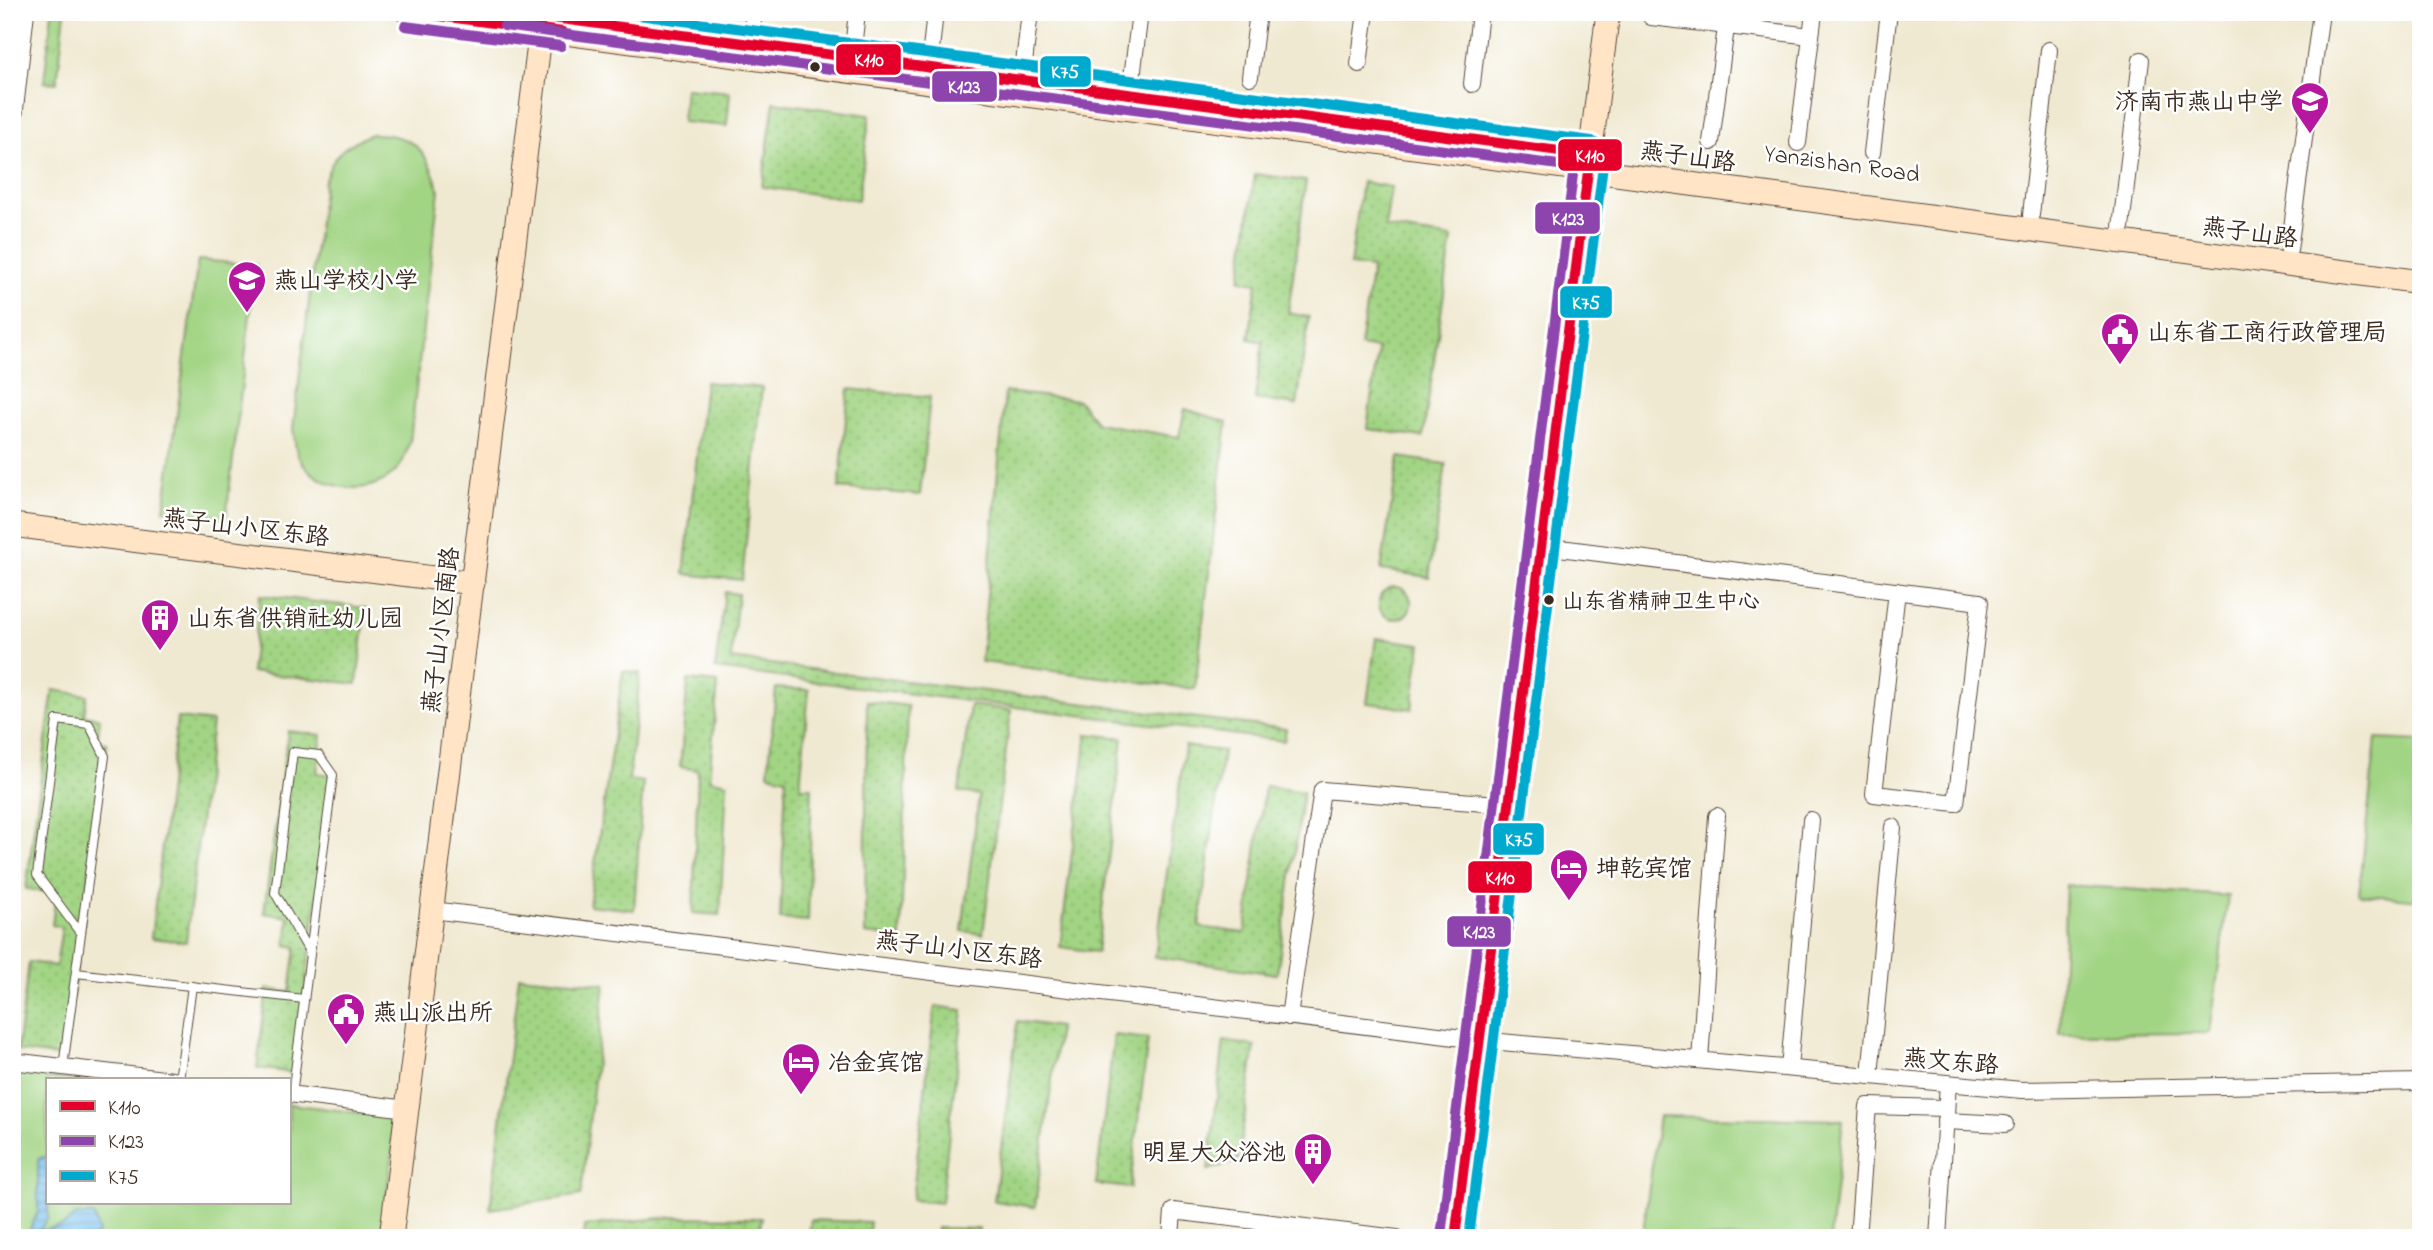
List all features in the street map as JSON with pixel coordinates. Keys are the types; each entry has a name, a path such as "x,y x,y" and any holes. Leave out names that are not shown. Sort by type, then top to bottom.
{"street":[{"path":"12,135 26,12"},
{"name":"燕子山路","path":"407,12 543,19 1589,162 2421,282"},
{"name":"Yanzishan Road","path":"506,12 543,19 661,22 750,44 1130,94 1589,162 2031,215 2421,268"},
{"path":"750,44 754,12"},
{"path":"852,58 858,12"},
{"path":"929,68 935,12"},
{"path":"1022,80 1030,12"},
{"path":"1130,94 1140,12"},
{"path":"1250,77 1258,12"},
{"path":"1359,64 1366,12"},
{"path":"1472,84 1480,12"},
{"path":"1455,1238 1608,12"},
{"path":"1798,143 1814,12"},
{"path":"1872,153 1889,12"},
{"path":"2289,250 2321,12"},
{"path":"1651,17 1727,19 1811,36"},
{"name":"燕子山小区南路","path":"391,1238 543,19"},
{"path":"1711,142 1727,19"},
{"path":"2031,215 2049,50"},
{"path":"2121,227 2141,60"},
{"name":"燕子山小区东路","path":"12,525 473,583"},
{"path":"1542,547 1897,591 1980,602 1956,803 1874,794 1897,591"},
{"path":"1289,1017 1322,790 1510,805"},
{"path":"1700,1060 1717,816"},
{"path":"1789,1068 1811,820"},
{"path":"1870,1076 1893,827"},
{"name":"燕子山小区东路","path":"432,910 1479,1040"},
{"name":"燕文东路","path":"1479,1040 2022,1090 2421,1082"},
{"path":"12,1061 155,1078"},
{"path":"1938,1238 1948,1083"},
{"path":"290,1094 407,1108"},
{"path":"1858,1238 1868,1106 2005,1124"},
{"path":"1171,1238 1173,1211 1397,1238"}],"lane":[{"path":"63,1067 76,973 105,756 89,724 57,720 37,875 81,934"},
{"path":"290,1094 304,999 310,953 333,775 319,755 293,752 275,893 310,953"},
{"path":"76,973 304,999"},
{"path":"179,1078 192,986"}],"green space":[{"path":"52,12 65,12 57,83 44,82"},
{"path":"685,88 730,92 727,126 682,122"},
{"path":"774,102 870,115 858,200 762,187"},
{"path":"371,134 398,137 417,147 430,164 439,190 410,441 402,463 389,477 362,488 347,488 318,478 307,468 298,456 293,429 324,182 336,157 353,142"},
{"path":"1255,174 1306,181 1288,313 1309,317 1297,405 1255,399 1263,342 1249,339 1257,283 1240,280"},
{"path":"1362,182 1391,187 1385,228 1452,238 1423,437 1367,429 1378,349 1360,346 1372,268 1350,265"},
{"path":"198,260 256,265 226,518 164,510"},
{"path":"705,382 762,388 742,580 684,574"},
{"path":"849,389 930,397 920,495 839,488"},
{"path":"1005,392 1078,400 1097,423 1179,437 1185,409 1227,422 1195,689 981,662"},
{"path":"1399,457 1446,464 1429,577 1381,570"},
{"path":"1395,587 1406,592 1411,603 1406,614 1395,619 1384,614 1379,603 1384,592"},
{"path":"725,592 738,594 731,659 1286,729 1284,741 715,669"},
{"path":"260,595 366,608 357,684 251,672"},
{"path":"1376,638 1421,644 1412,709 1367,703"},
{"path":"623,671 640,673 629,780 643,782 634,910 589,905"},
{"path":"688,680 718,683 709,779 727,783 720,915 693,913 698,770 680,767"},
{"path":"776,688 809,690 800,787 812,787 808,921 780,919 786,778 768,774"},
{"path":"53,690 87,695 84,715 100,718 97,742 107,743 64,1057 17,1051 29,962 56,966 62,927 52,925 56,893 26,889"},
{"path":"867,701 908,706 901,938 865,934"},
{"path":"970,705 1011,710 983,934 962,931 979,795 959,792"},
{"path":"177,718 212,722 186,942 151,938"},
{"path":"288,731 322,735 317,773 333,775 294,1073 257,1068 267,989 290,992 296,947 286,945 289,917 264,913"},
{"path":"1087,734 1123,738 1097,952 1060,947"},
{"path":"2376,739 2421,741 2421,900 2359,894"},
{"path":"1185,746 1223,751 1199,927 1245,933 1265,786 1303,792 1277,974 1155,957"},
{"path":"2066,885 2228,896 2210,1033 2060,1034"},
{"path":"519,976 605,984 581,1195 490,1209"},
{"path":"935,1006 963,1010 941,1203 912,1200"},
{"path":"1018,1021 1059,1027 1035,1207 994,1201"},
{"path":"1114,1035 1148,1039 1130,1188 1096,1184"},
{"path":"1224,1041 1255,1046 1238,1161 1208,1170"},
{"path":"12,1071 71,1078 46,1078 46,1204 290,1204 290,1104 392,1117 392,1158 380,1238 12,1238"},
{"path":"1659,1116 1843,1120 1830,1238 1642,1238"},
{"path":"670,1217 762,1218 758,1238 584,1238 585,1226"},
{"path":"811,1220 870,1222 868,1238 808,1238"},
{"path":"937,1228 979,1229 978,1238 936,1238"}],"water":[{"path":"46,1156 48,1218 39,1231 63,1226 76,1215 94,1215 99,1233 92,1238 34,1238 30,1229 38,1212 38,1159"}],"transit line":[{"name":"K110","path":"409,12 563,32"},
{"name":"K110","path":"508,12 1590,155 1455,1238"},
{"name":"K75","path":"615,12 1592,141 1602,148 1604,157 1469,1238"},
{"name":"K123","path":"405,26 561,46"},
{"name":"K123","path":"504,26 1574,167 1441,1236"}],"place":[{"name":"济南市燕山中学","path":"2310,135"},
{"name":"燕山学校小学","path":"247,314"},
{"name":"山东省工商行政管理局","path":"2120,366"},
{"name":"山东省精神卫生中心","path":"1549,600"},
{"name":"山东省供销社幼儿园","path":"160,652"},
{"name":"坤乾宾馆","path":"1569,902"},
{"name":"燕山派出所","path":"346,1046"},
{"name":"冶金宾馆","path":"801,1096"},
{"name":"明星大众浴池","path":"1313,1186"}]}
